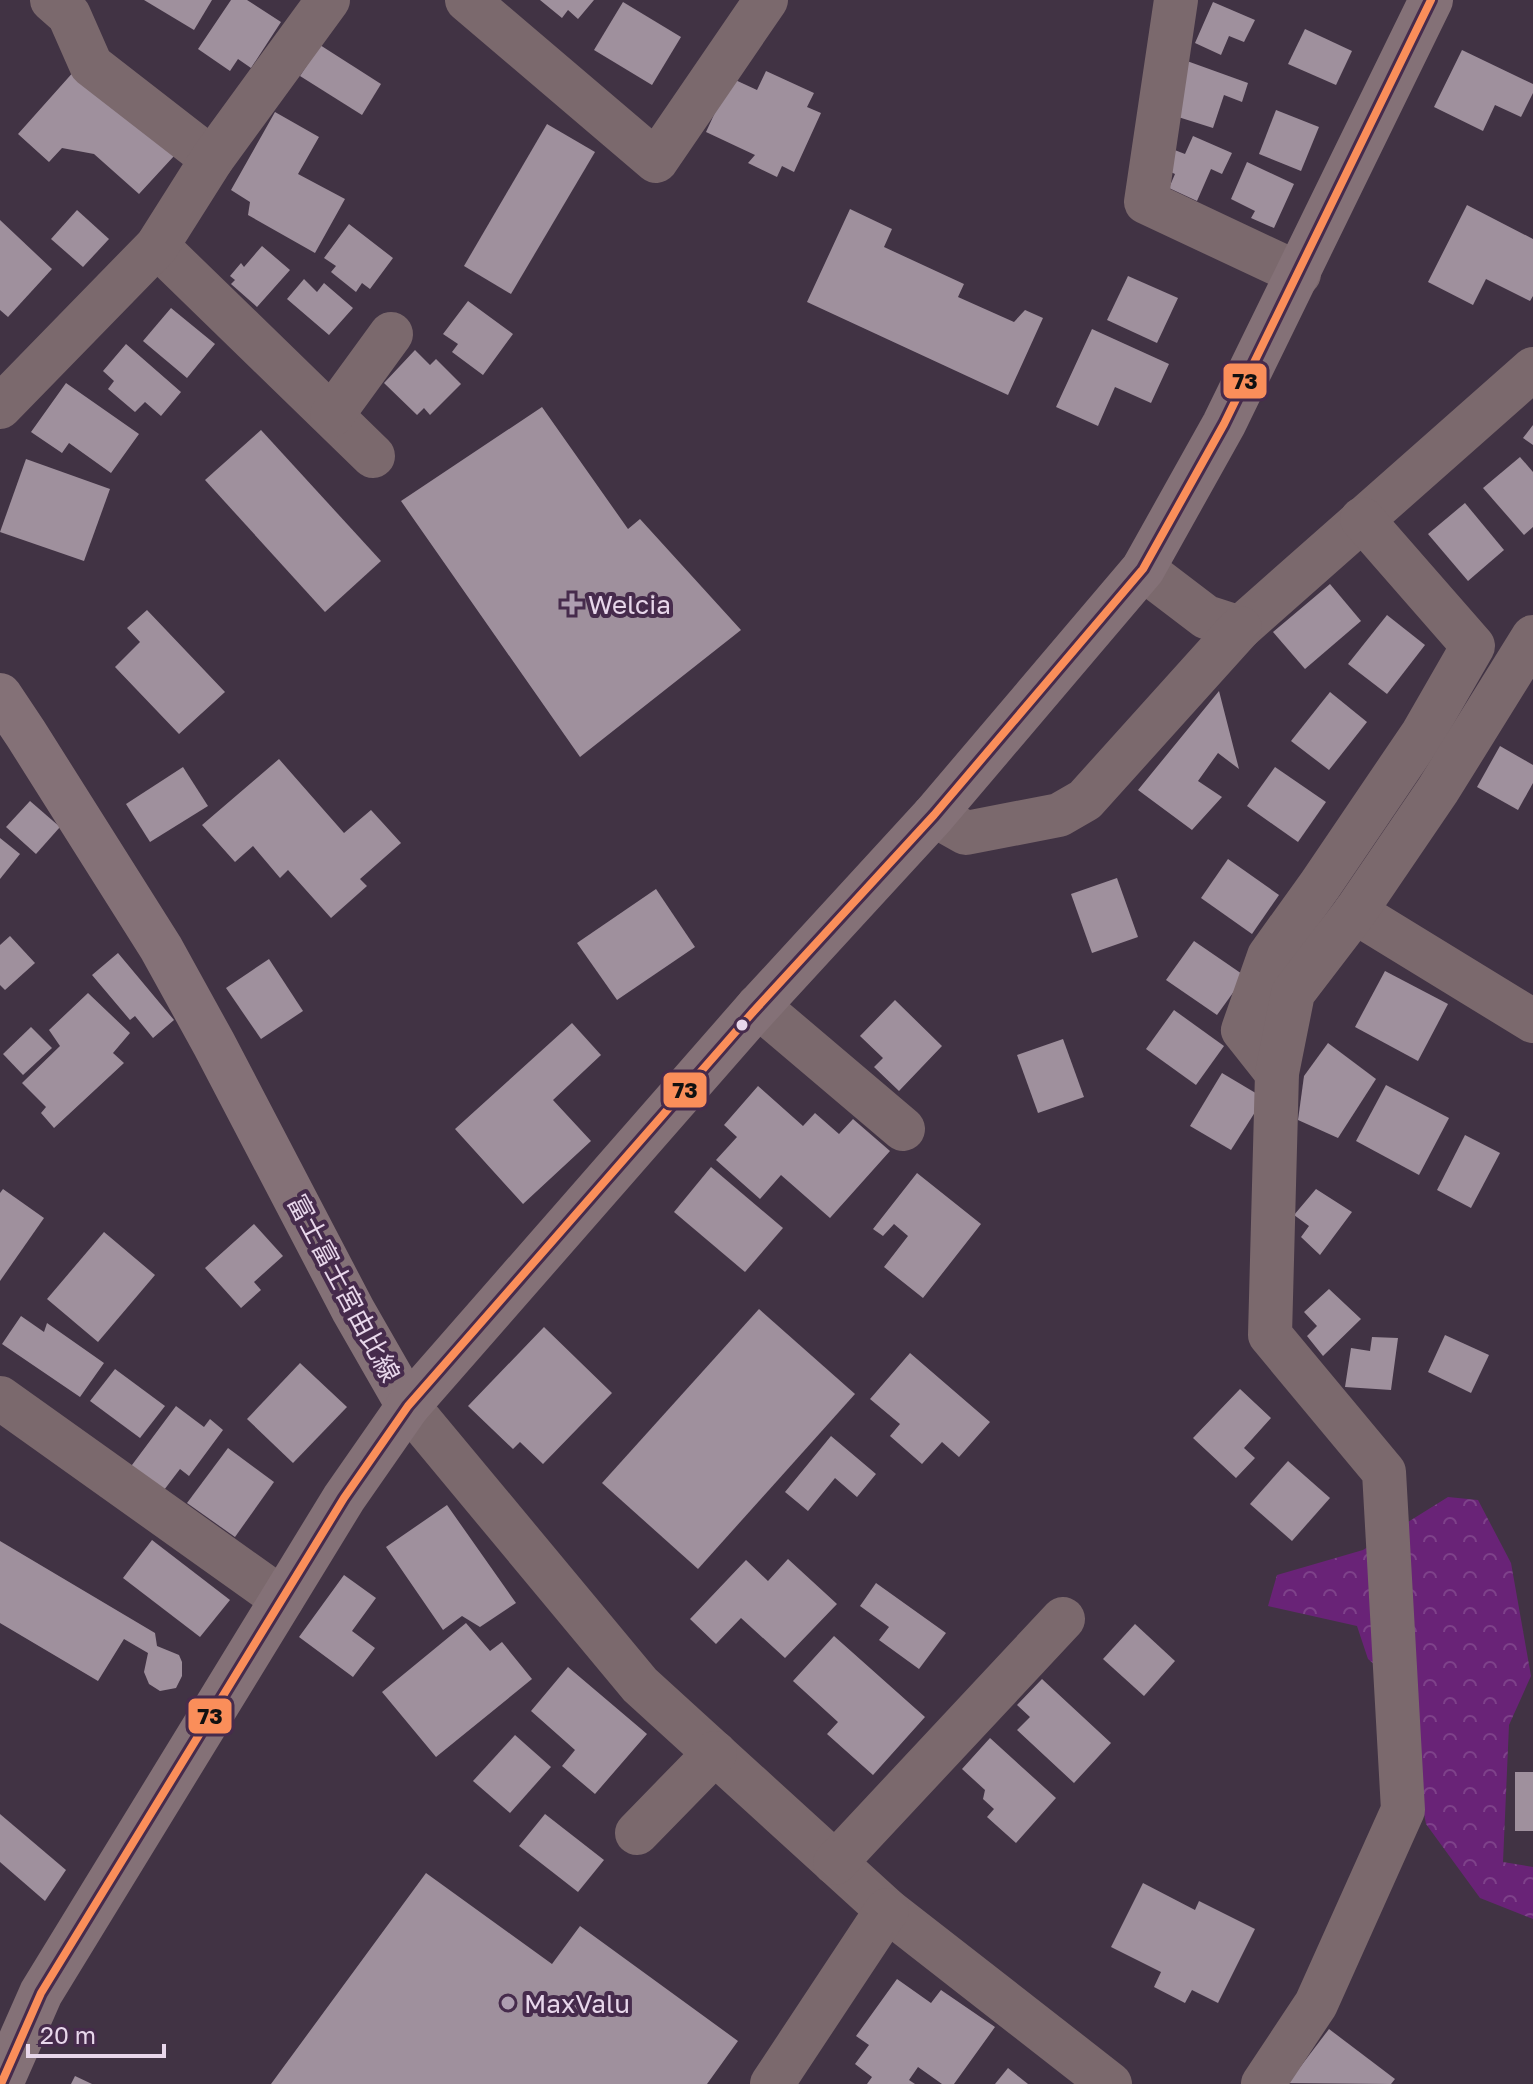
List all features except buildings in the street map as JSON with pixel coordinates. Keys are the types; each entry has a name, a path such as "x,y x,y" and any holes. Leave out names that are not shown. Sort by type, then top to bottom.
{"main road":[{"name":"富士富士宮由比線","path":"0,695 161,948 353,1310 408,1406 758,1006 934,815 1143,569 1224,424 1431,0"},
{"path":"1,2084 41,1993 344,1498 408,1406"}],"street":[{"path":"52,0 69,15 91,65 212,159"},
{"path":"0,407 157,246 212,159 328,0"},
{"path":"467,0 656,161 766,0"},
{"path":"1176,0 1146,202 1299,274"},
{"path":"157,246 373,456"},
{"path":"332,415 391,334"},
{"path":"934,815 966,833 1059,815 1085,800 1240,628 1533,369"},
{"path":"1277,1073 1243,1030 1269,956 1423,733 1473,646 1362,519"},
{"path":"1143,569 1206,617 1240,628"},
{"path":"1263,2084 1316,2004 1403,1810 1384,1472 1270,1335 1277,1073 1293,993 1355,912 1438,790 1533,637"},
{"path":"1355,912 1533,1021"},
{"path":"758,1006 903,1129"},
{"path":"0,1398 282,1599"},
{"path":"408,1406 640,1685 887,1910 1110,2084"},
{"path":"835,1863 1063,1619"},
{"path":"637,1833 715,1753"},
{"path":"772,2084 887,1910"}],"green space":[{"path":"1448,1497 1478,1500 1511,1563 1531,1676 1509,1725 1503,1862 1533,1867 1533,1919 1480,1898 1426,1824 1413,1757 1410,1695 1368,1659 1357,1626 1268,1606 1277,1575 1363,1550"}],"transit line":[{"name":"73","path":"1,2084 41,1993 344,1498 408,1406 753,1012 934,815 1143,569 1224,424 1431,0"}],"place":[{"name":"Welcia","path":"572,604"},
{"name":"MaxValu","path":"508,2003"}]}
